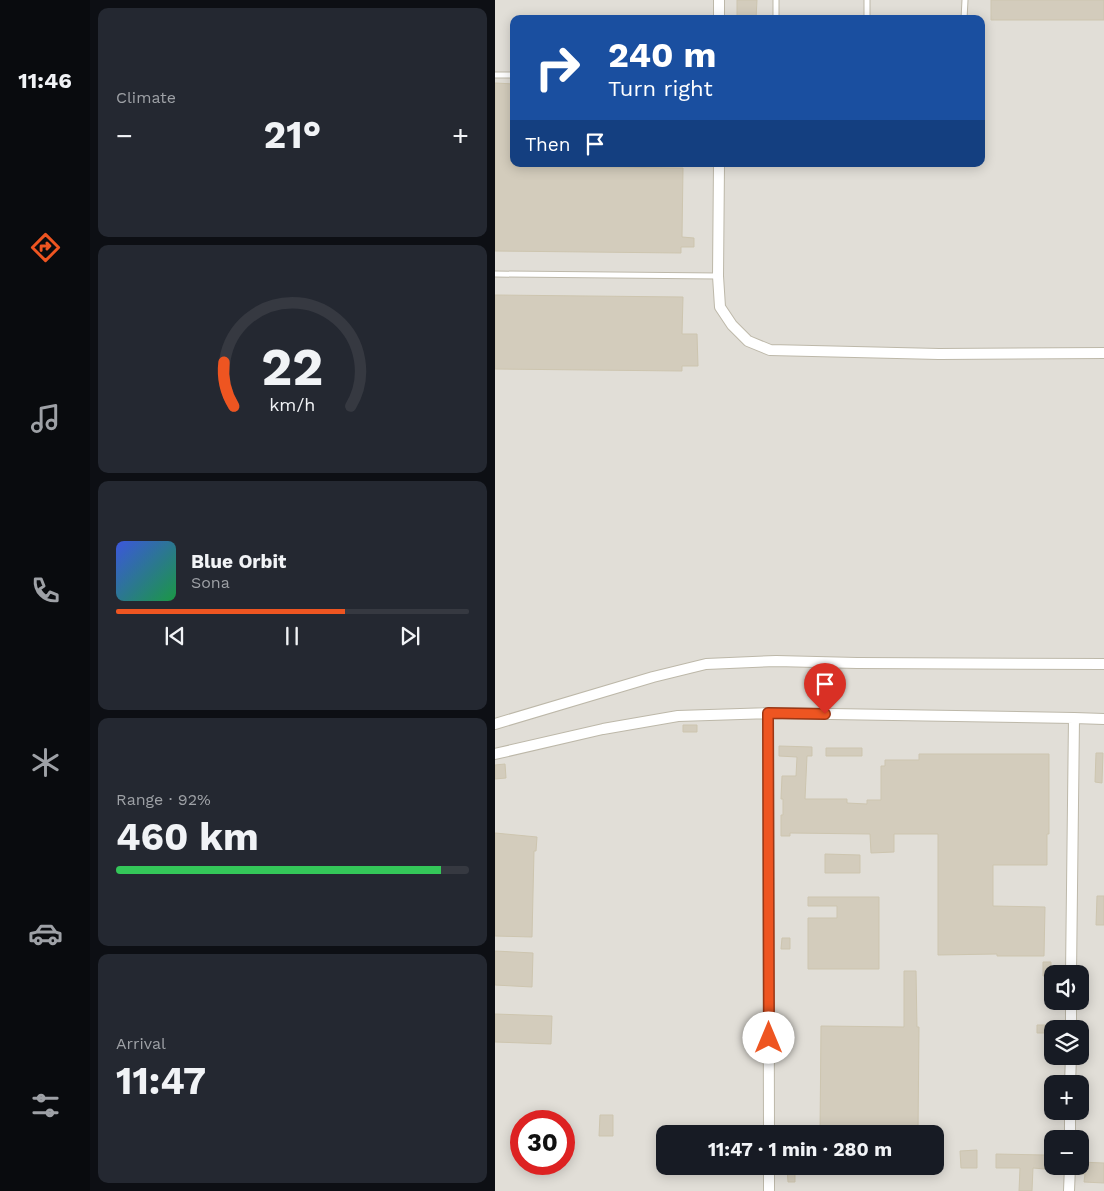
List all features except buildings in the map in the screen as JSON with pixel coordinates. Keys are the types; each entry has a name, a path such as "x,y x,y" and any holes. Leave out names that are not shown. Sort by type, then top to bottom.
{"street":[{"path":"719,0 719,15"},
{"path":"719,167 718,276 720,307 733,325 749,341 770,350 939,354 1104,352"},
{"path":"495,724 653,677 706,664 776,661 1104,664"},
{"path":"768,713 769,1125"},
{"path":"495,754 603,729 678,716 768,713 1104,719"},
{"path":"1071,965 1073,718"},
{"path":"769,1175 769,1191"},
{"path":"1069,1191 1070,1175"}],"lane":[{"path":"776,0 776,15"},
{"path":"867,0 867,15"},
{"path":"964,15 965,0"},
{"path":"495,75 510,75"},
{"path":"495,274 718,276"}],"shaded area":[{"path":"495,0 1104,0 1104,1191 495,1191"}],"route":[{"path":"769,1038 768,713 825,714"}]}
